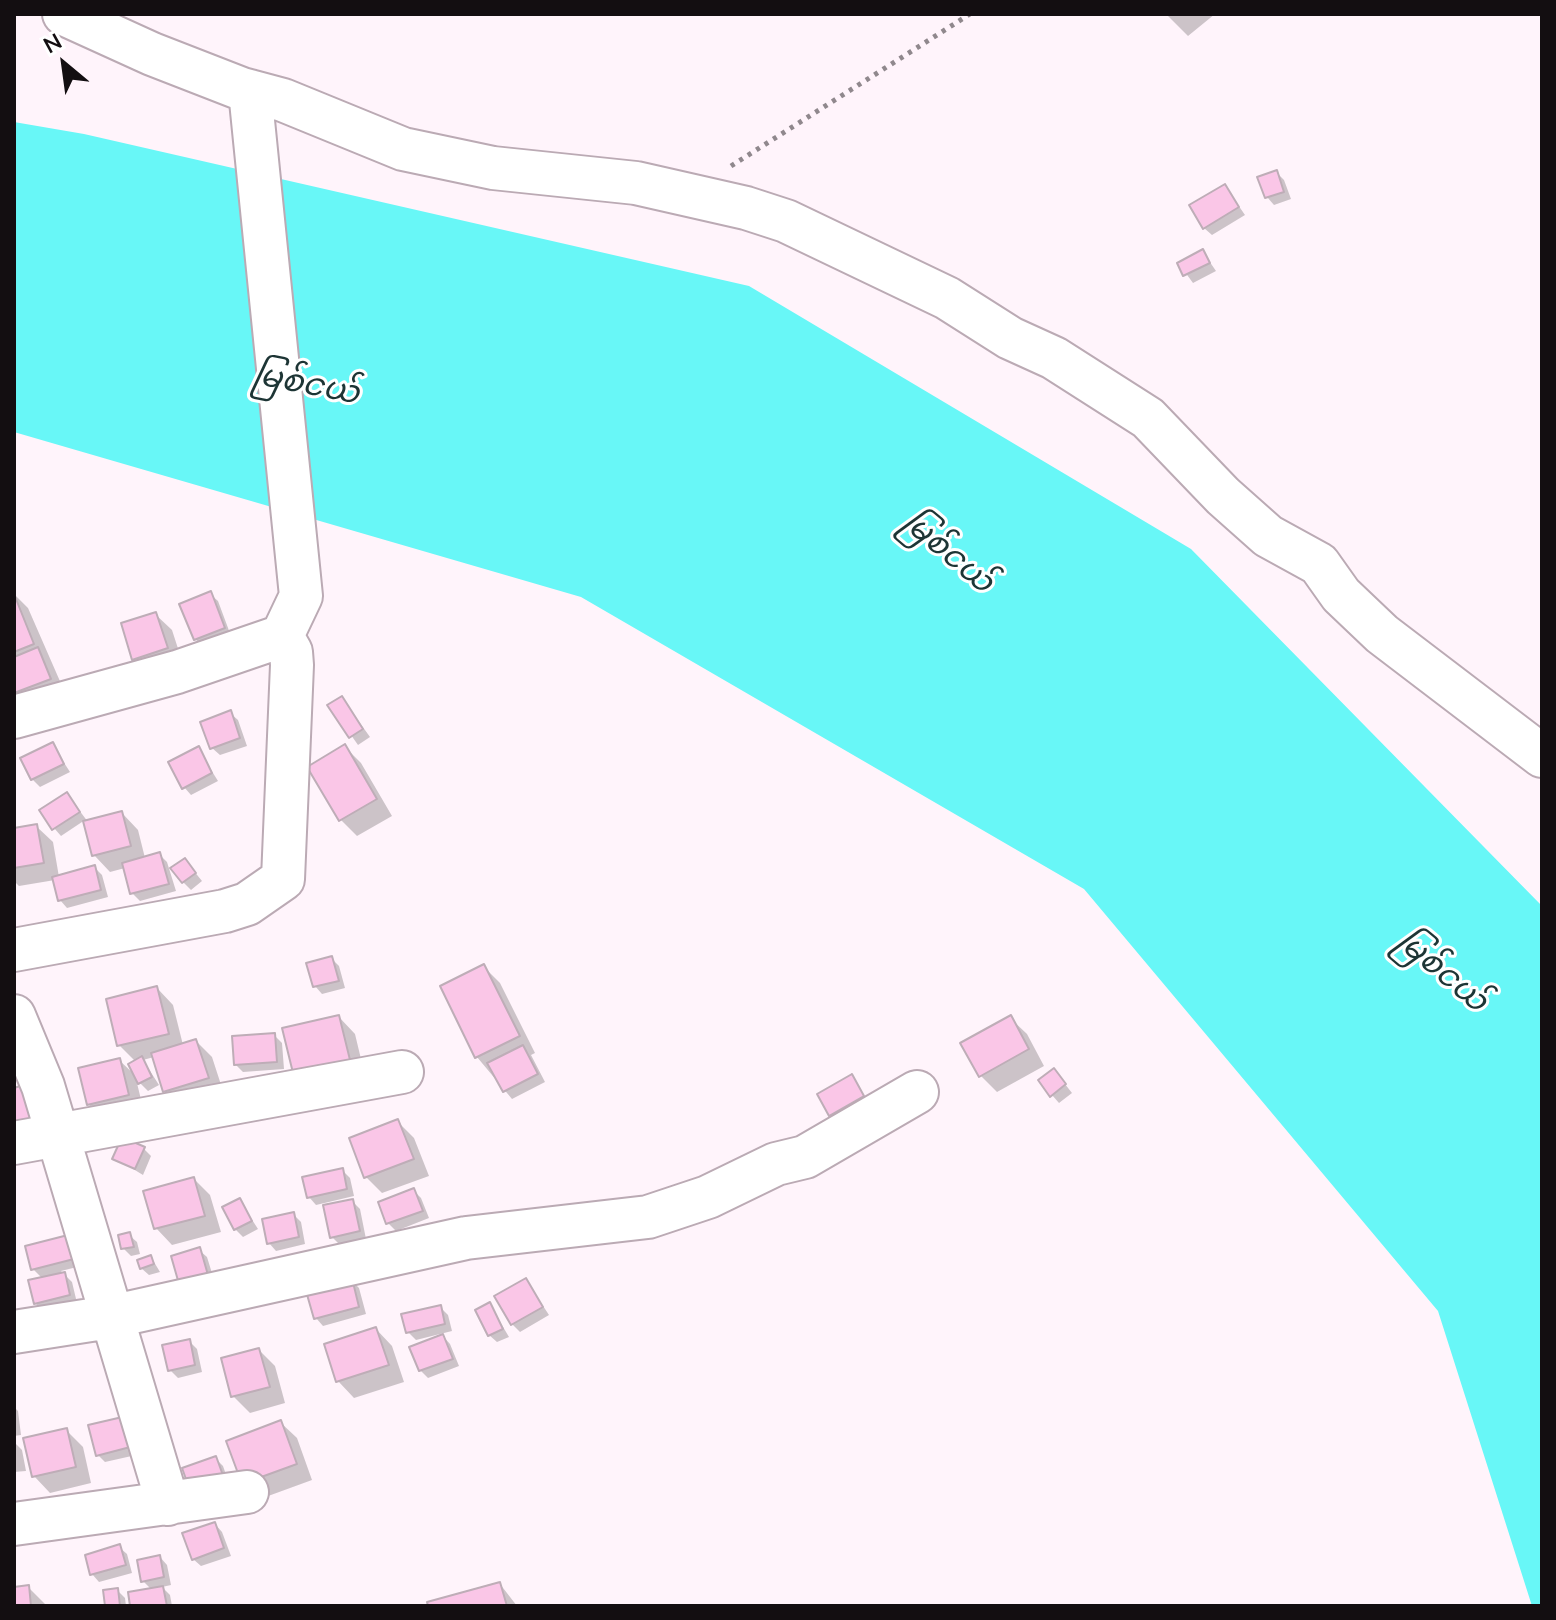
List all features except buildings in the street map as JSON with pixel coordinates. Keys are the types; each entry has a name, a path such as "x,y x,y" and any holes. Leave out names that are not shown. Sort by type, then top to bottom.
{"street":[{"path":"64,14 152,54 403,149 493,168 636,183 786,221 947,298 1010,338 1054,358 1148,418 1174,441 1223,496 1268,536 1319,564 1341,595 1382,634 1542,756"},
{"path":"14,717 177,672 282,636 301,596 250,91"},
{"path":"14,950 225,911 247,904 283,879 292,665 291,652 282,636"},
{"path":"14,1016 43,1086 168,1504"},
{"path":"14,1143 402,1072"},
{"path":"14,1332 110,1317 466,1238 619,1222 669,1212 776,1164 805,1157 917,1092"},
{"path":"14,1524 247,1492"}],"path":[{"path":"687,194 970,14"}],"water":[{"name":"မြစ်ငယ်","path":"14,122 84,134 749,286 1191,549 1542,906 1542,1606 1532,1606 1438,1311 1084,889 581,597 14,432"}]}
